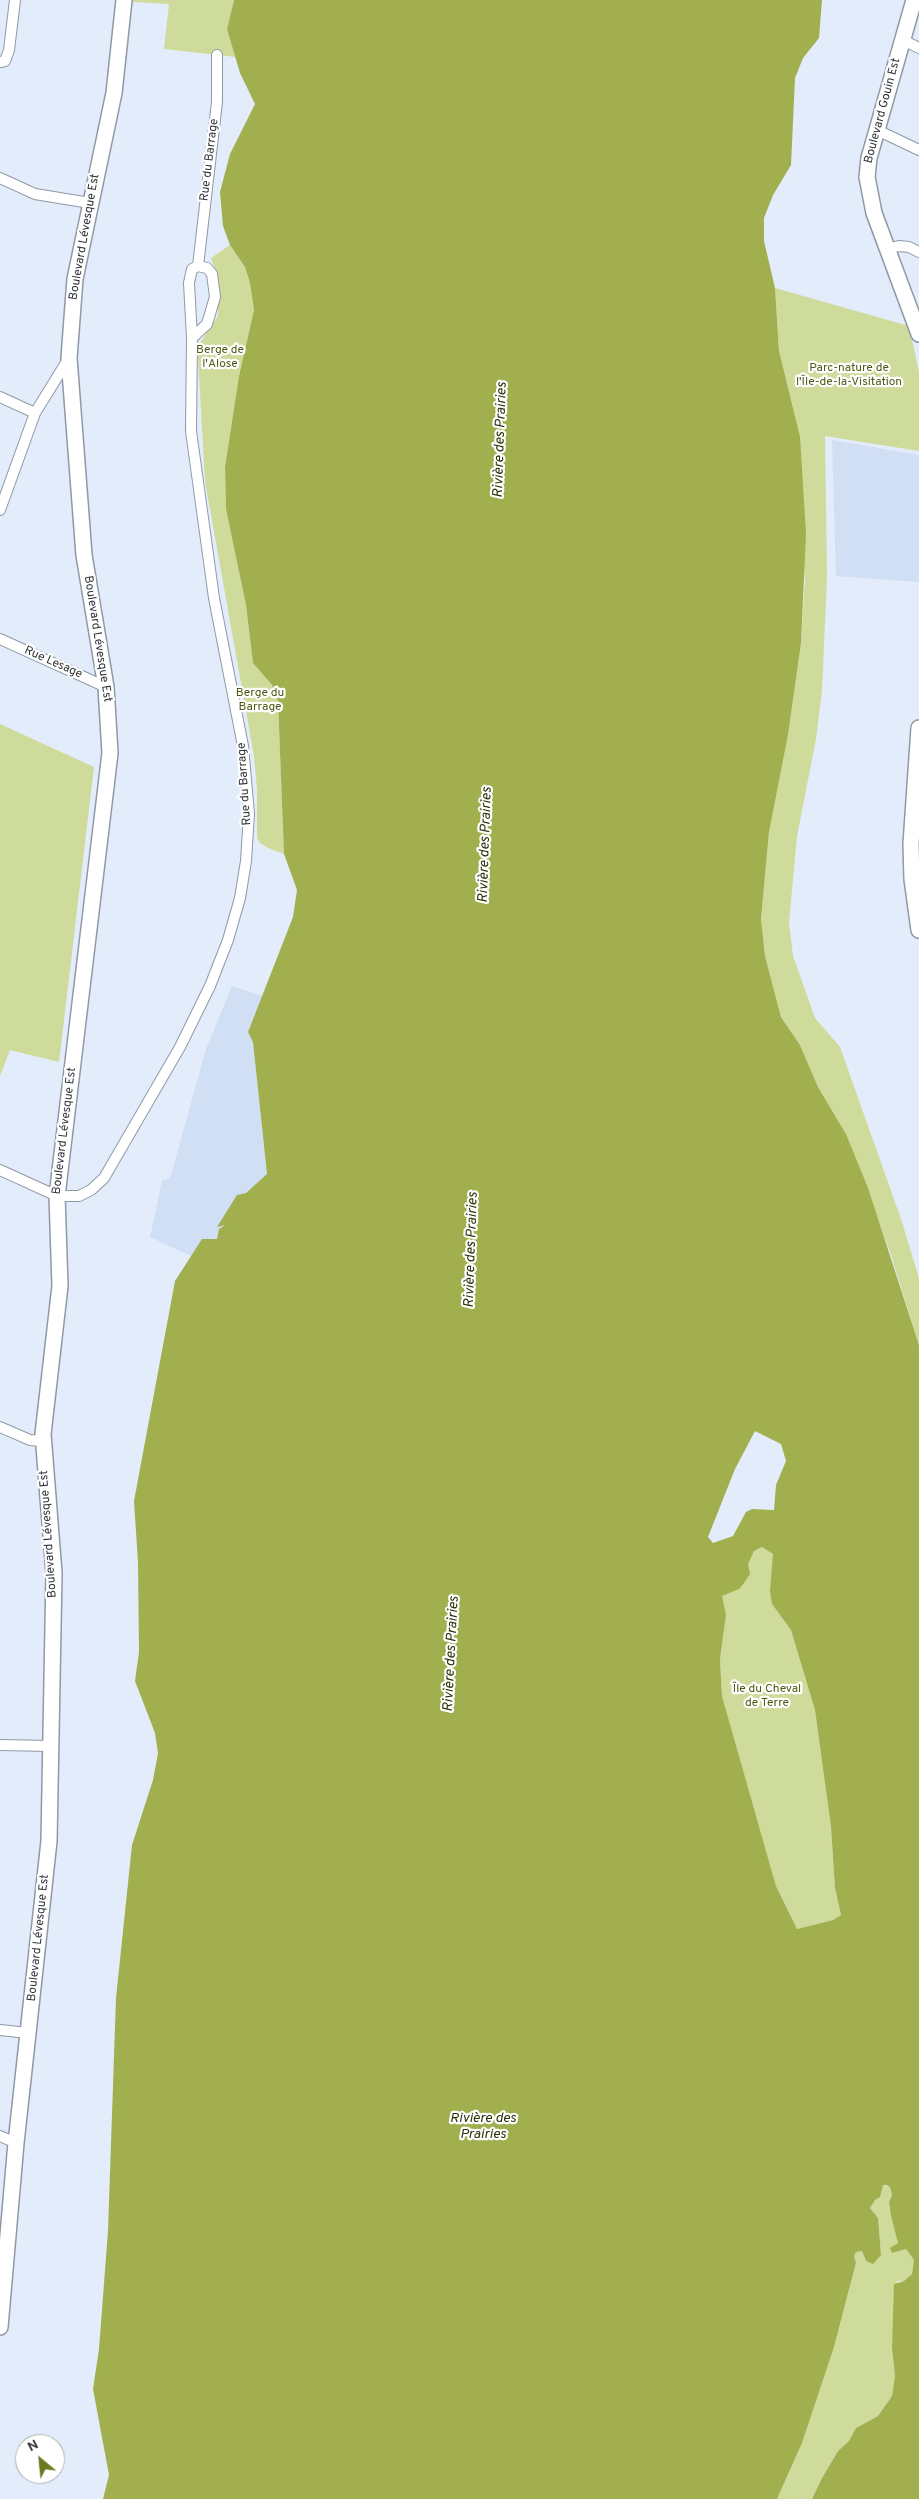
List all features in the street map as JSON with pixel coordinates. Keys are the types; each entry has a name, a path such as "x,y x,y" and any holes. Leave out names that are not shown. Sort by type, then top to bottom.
{"street":[{"path":"0,62 5,61 9,50 15,0"},
{"name":"Boulevard Lévesque Est","path":"0,2327 16,2143 49,1841 54,1573 43,1441 44,1414 60,1286 56,1196 110,753 106,687 84,555 69,358 75,279 114,92 124,0"},
{"name":"Boulevard Gouin Est","path":"914,0 876,130 869,158 867,177 874,213 919,334"},
{"path":"902,40 919,48"},
{"name":"Rue du Barrage","path":"56,1196 78,1196 90,1190 104,1178 180,1047 210,986 228,940 243,879 249,814 244,746 214,598 191,431 192,338 189,283 192,269 198,266 217,102 217,54"},
{"path":"876,130 919,150"},
{"path":"0,178 35,194 90,203"},
{"path":"887,249 899,246 910,247 919,252"},
{"path":"192,338 207,324 216,297 212,274 207,268 198,266"},
{"path":"0,510 35,413 69,358"},
{"path":"0,397 35,413"},
{"name":"Rue Lesage","path":"0,639 106,687"},
{"path":"919,728 915,864 919,930"},
{"path":"0,1170 56,1196"},
{"path":"0,1427 30,1440 43,1441"},
{"path":"0,1745 51,1746"},
{"path":"0,2030 28,2033"},
{"path":"0,2136 16,2143"}],"shaded area":[{"path":"832,440 919,455 919,582 836,576"},
{"path":"232,986 262,996 248,1032 253,1042 267,1175 246,1193 217,1239 202,1239 193,1257 150,1237 162,1180 170,1179 206,1049"}],"green space":[{"path":"133,0 234,0 227,29 236,57 164,49 169,4 133,2"},
{"name":"Berge de l'Alose","path":"230,245 245,267 250,283 254,310 239,376 225,467 226,509 246,605 253,663 272,685 278,701 284,854 268,848 260,843 257,838 257,790 254,756 205,481 198,357 200,343 218,316 218,276 211,258"},
{"name":"Parc-nature de l'Île-de-la-Visitation","path":"775,288 909,326 919,372 919,451 825,436 827,576 822,690 816,739 797,836 789,923 793,956 815,1018 840,1047 901,1219 919,1278 919,1345 891,1255 846,1134 818,1087 800,1045 781,1017 765,956 761,919 769,832 788,735 801,643 805,579 787,388 779,351"},
{"path":"0,724 94,767 59,1062 10,1050 0,1076"},
{"name":"Île du Cheval de Terre","path":"762,1547 773,1554 772,1604 791,1630 815,1710 831,1827 835,1888 841,1915 833,1920 797,1929 776,1886 722,1696 720,1659 726,1615 721,1596 747,1564 754,1551"},
{"path":"883,2185 890,2187 892,2195 889,2202 898,2243 895,2246 906,2249 914,2260 912,2274 904,2281 897,2281 892,2348 895,2376 892,2396 878,2416 856,2428 849,2441 838,2451 812,2499 777,2499 802,2443 834,2347 856,2264 854,2256 856,2252 862,2251 866,2261 881,2255 878,2218 870,2208"}],"water":[{"name":"Rivière des Prairies","path":"234,0 822,0 819,38 803,58 795,78 791,165 773,195 764,218 764,241 775,288 779,351 800,437 806,534 801,643 788,735 769,832 761,919 765,956 781,1017 800,1045 818,1087 846,1134 868,1188 919,1345 919,2499 812,2499 838,2451 849,2441 856,2428 878,2416 892,2396 895,2376 892,2348 894,2284 904,2281 912,2274 914,2260 906,2249 892,2253 890,2248 898,2243 889,2202 892,2195 890,2187 883,2185 880,2197 875,2200 870,2208 878,2218 881,2255 873,2264 866,2261 862,2251 856,2252 854,2256 856,2263 834,2347 802,2443 777,2499 103,2499 109,2475 93,2389 99,2349 108,2231 116,1998 132,1845 153,1780 158,1753 155,1733 135,1681 139,1652 138,1562 134,1501 175,1281 202,1239 217,1239 219,1229 225,1225 217,1227 237,1195 246,1193 267,1174 253,1042 248,1032 293,917 297,890 284,854 278,701 272,685 253,663 246,605 226,509 225,467 239,376 254,310 250,283 245,267 230,245 223,226 220,192 230,154 255,104 240,73 227,29","holes":["755,1431 781,1444 786,1461 776,1485 774,1510 752,1509 746,1512 733,1536 713,1543 708,1537 735,1469","762,1547 773,1554 770,1591 772,1604 791,1630 815,1710 831,1827 835,1888 841,1915 833,1920 797,1929 776,1886 722,1696 720,1659 726,1615 722,1596 739,1589 744,1583 750,1574 748,1564 754,1551"]}],"park label":[{"name":"Berge du Barrage","path":"260,701"}]}
